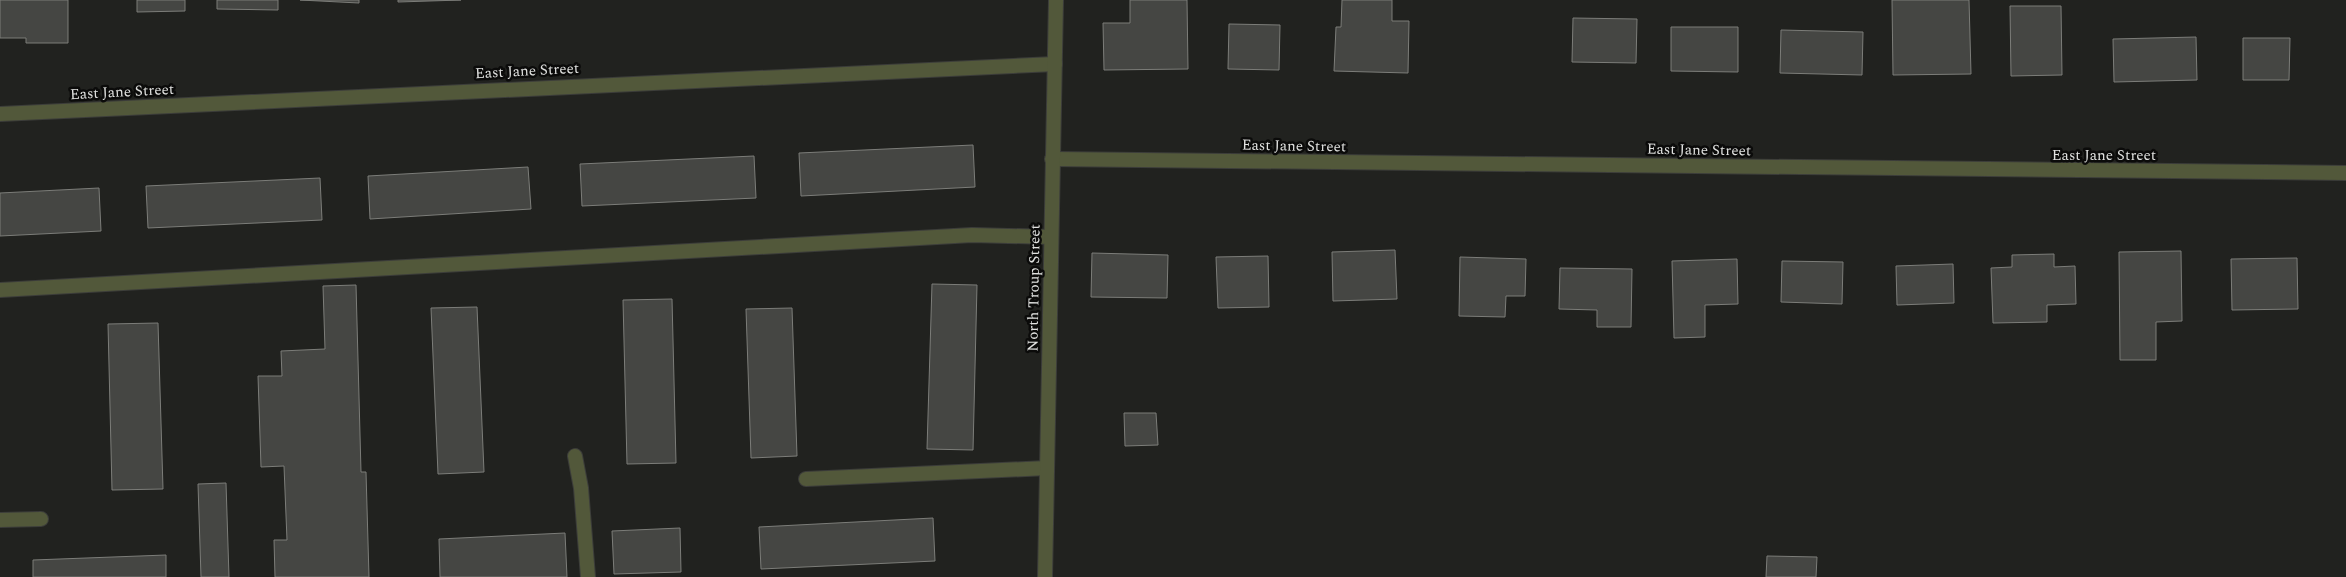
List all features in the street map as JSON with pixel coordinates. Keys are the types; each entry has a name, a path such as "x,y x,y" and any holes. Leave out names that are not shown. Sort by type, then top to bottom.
{"street":[{"name":"North Troup Street","path":"1045,577 1056,0"},
{"name":"East Jane Street","path":"0,114 1055,64"},
{"name":"East Jane Street","path":"1052,159 2346,173"},
{"path":"0,290 972,235 1051,236"},
{"path":"575,456 581,488 588,577"},
{"path":"806,479 1047,468"},
{"path":"0,520 41,519"}],"building":[{"path":"0,0 68,0 68,43 26,43 26,38 0,38"},
{"path":"137,0 185,0 185,11 137,12"},
{"path":"217,0 278,0 278,10 217,9"},
{"path":"300,0 359,0 359,3"},
{"path":"398,0 461,0 398,2"},
{"path":"1130,0 1187,0 1188,69 1104,70 1103,23 1130,23"},
{"path":"1342,0 1392,0 1392,21 1409,21 1408,73 1334,71 1336,27 1341,27"},
{"path":"1892,0 1969,0 1971,74 1893,75"},
{"path":"2010,6 2061,6 2062,75 2011,76"},
{"path":"1573,18 1637,19 1636,63 1572,62"},
{"path":"1229,24 1280,25 1279,70 1228,69"},
{"path":"1671,27 1738,27 1738,72 1671,71"},
{"path":"1781,30 1863,32 1862,75 1780,73"},
{"path":"2196,37 2197,80 2114,82 2113,39"},
{"path":"2243,38 2290,38 2289,80 2243,80"},
{"path":"973,145 975,187 801,196 799,153"},
{"path":"754,156 756,198 582,206 580,164"},
{"path":"528,167 531,209 370,219 368,176"},
{"path":"320,178 322,220 148,228 146,186"},
{"path":"99,188 101,231 0,236 0,193"},
{"path":"1395,250 1397,299 1333,301 1332,252"},
{"path":"2181,251 2182,321 2156,322 2156,360 2120,360 2119,252"},
{"path":"1092,253 1168,255 1167,298 1091,297"},
{"path":"2054,254 2054,267 2075,266 2076,304 2047,305 2047,322 1993,323 1991,268 2012,267 2012,255"},
{"path":"1268,256 1269,307 1218,308 1216,257"},
{"path":"1460,257 1526,259 1525,296 1506,296 1505,317 1459,316"},
{"path":"2297,258 2298,309 2232,310 2231,259"},
{"path":"1737,259 1738,304 1705,305 1705,337 1674,338 1672,261"},
{"path":"1782,261 1843,262 1842,304 1781,302"},
{"path":"1953,264 1954,303 1897,305 1896,266"},
{"path":"1560,268 1632,269 1631,327 1597,327 1597,310 1559,309"},
{"path":"932,284 977,285 973,450 927,449"},
{"path":"356,285 361,472 366,472 369,577 275,577 274,540 287,540 284,466 261,467 258,376 282,376 281,351 325,349 323,286"},
{"path":"672,299 676,463 627,464 623,300"},
{"path":"477,307 484,472 438,474 431,308"},
{"path":"792,308 797,456 751,458 746,309"},
{"path":"158,323 163,489 112,490 108,324"},
{"path":"1124,413 1156,413 1158,445 1125,446"},
{"path":"226,483 229,577 201,577 198,484"},
{"path":"933,518 935,561 761,569 759,527"},
{"path":"680,528 681,572 614,574 612,531"},
{"path":"565,533 567,577 440,577 439,539"},
{"path":"166,555 166,577 33,577 33,560"},
{"path":"1767,556 1817,557 1816,577 1766,577"}]}
